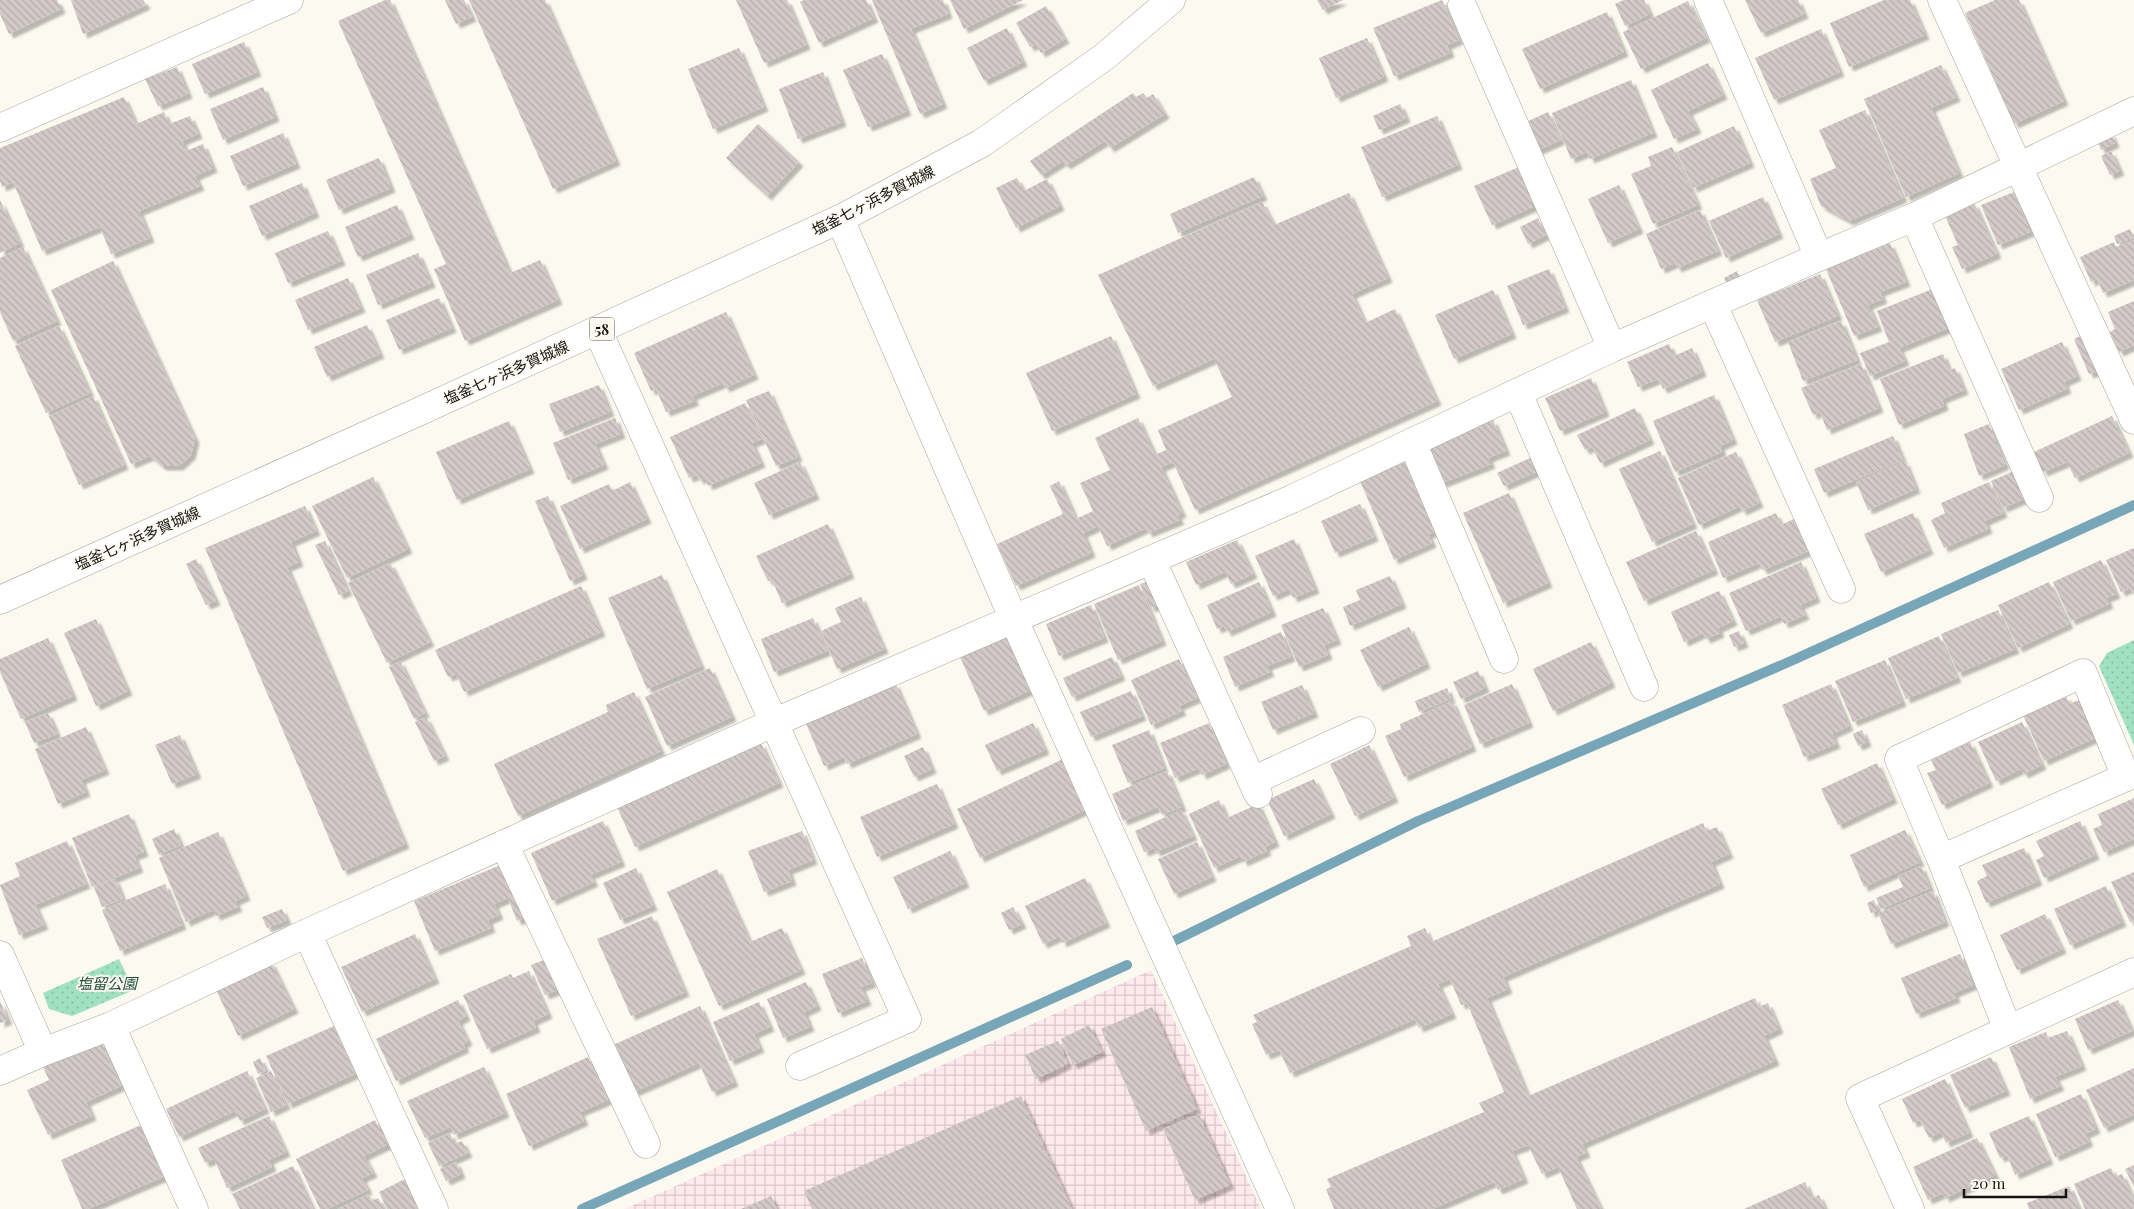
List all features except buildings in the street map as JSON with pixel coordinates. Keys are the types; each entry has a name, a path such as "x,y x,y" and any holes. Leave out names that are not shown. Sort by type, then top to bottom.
{"street":[{"path":"0,128 289,0"},
{"name":"塩釜七ヶ浜多賀城線","path":"0,600 598,331 840,219 982,143 1104,57 1171,0"},
{"path":"1708,0 1819,256"},
{"path":"1942,0 2134,420"},
{"path":"1462,5 1612,348"},
{"path":"0,1071 111,1026 307,933 773,723 1152,561 1612,348 1819,256 1914,217 2134,111"},
{"path":"1914,217 2040,498"},
{"path":"840,219 1014,620 1280,1209"},
{"path":"1712,305 1841,589"},
{"path":"598,331 907,1019 800,1066"},
{"path":"1518,393 1644,687"},
{"path":"1412,442 1504,659"},
{"path":"1152,561 1255,787 1361,731"},
{"path":"1941,859 2126,777 2083,673 1899,759 1941,859 2008,1030"},
{"path":"504,844 646,1144"},
{"path":"307,933 434,1209"},
{"path":"0,954 43,1052"},
{"path":"1910,1209 1860,1098 2008,1030 2133,976"},
{"path":"111,1026 194,1209"}],"shaded area":[{"path":"1151,970 1261,1209 625,1209"}],"green space":[{"path":"2134,640 2134,745 2099,666 2107,653"},
{"name":"塩留公園","path":"119,959 134,990 72,1016 49,1009 43,993"}],"waterway":[{"path":"1176,940 1418,821 1791,661 2134,505"},
{"path":"582,1209 1127,965"}]}
